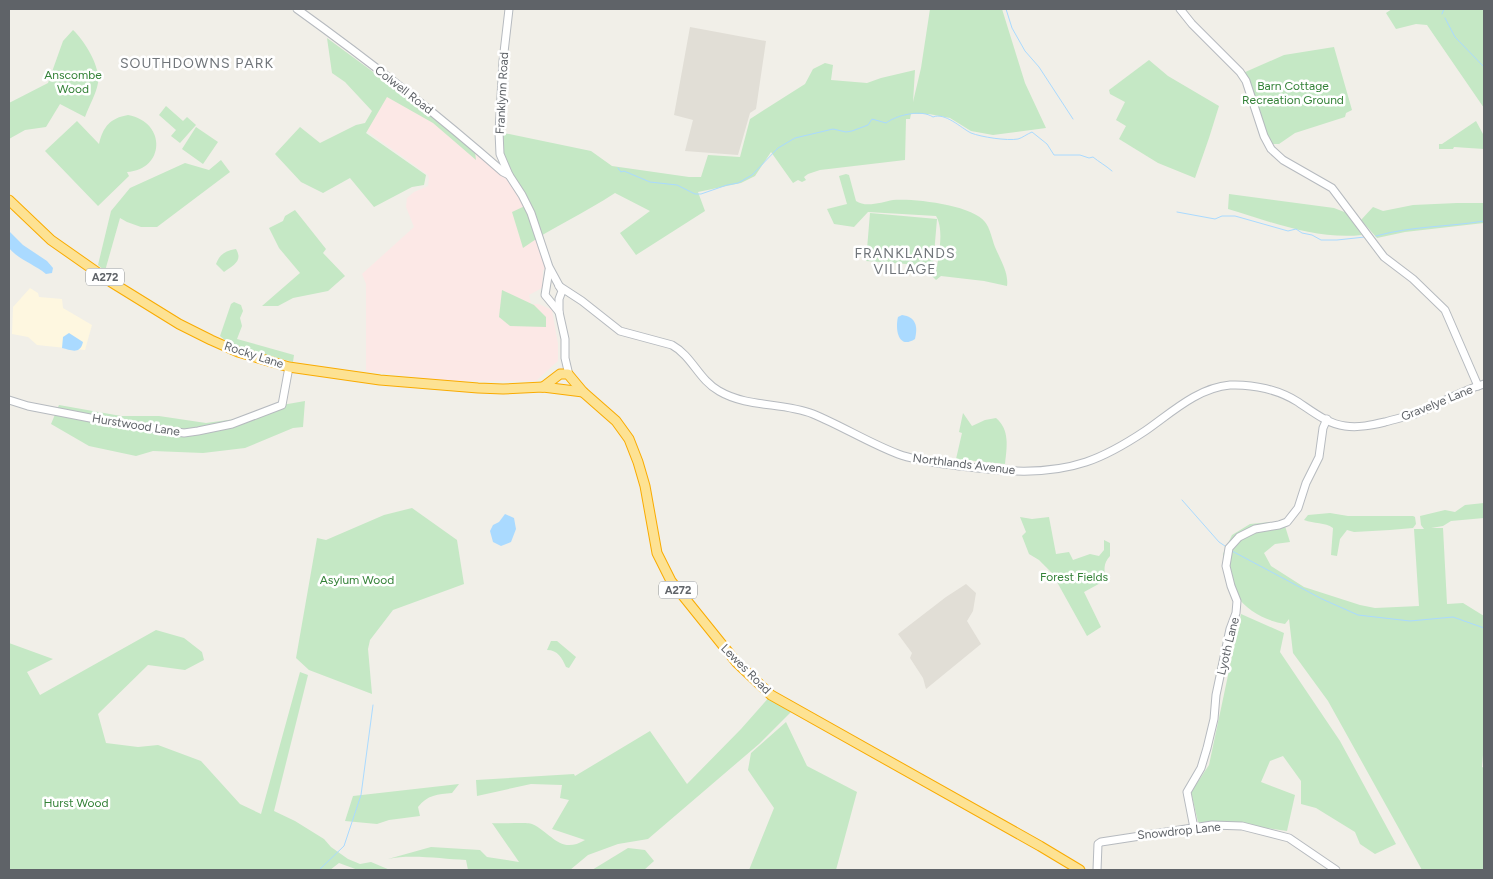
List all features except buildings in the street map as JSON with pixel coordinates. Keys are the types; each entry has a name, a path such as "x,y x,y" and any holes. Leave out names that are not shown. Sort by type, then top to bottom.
{"highway":[{"name":"Rocky Lane","path":"9,200 50,240 150,307 210,340 238,352 289,367 380,380 503,389 543,387 563,389"},
{"path":"543,387 564,377"},
{"path":"564,377 571,384 563,389 556,385 564,377"},
{"name":"Lewes Road","path":"564,377 616,421 629,439 645,486 657,553 671,581 719,642 756,682 771,695 1080,870"},
{"name":"A272","path":"563,389 583,392"}],"street":[{"name":"Colwell Road","path":"296,9 393,81 509,175"},
{"name":"Franklynn Road","path":"509,9 498,132 500,154 509,175"},
{"path":"1180,9 1240,72 1246,81 1264,136 1271,149 1283,160 1332,188 1384,257 1413,279 1445,310 1481,385"},
{"path":"509,175 532,213 549,267 562,291 559,312 564,339 564,377"},
{"path":"549,267 545,295 559,312"},
{"path":"546,287 551,284 558,286"},
{"name":"Northlands Avenue","path":"558,286 582,301 620,331 672,344 686,356 705,380 731,398 812,414 898,454 913,459 1013,472 1037,472 1064,468 1086,462 1134,438 1200,394 1214,388 1231,385 1249,386"},
{"path":"551,301 571,294"},
{"name":"Hurstwood Lane","path":"9,400 28,406 116,423 184,432 198,431 232,424 282,405 289,367"},
{"name":"Gravelye Lane","path":"1249,386 1277,391 1298,402 1313,413 1346,426 1371,426 1414,414 1481,385"},
{"name":"Lyoth Lane","path":"1194,828 1187,792 1201,768 1207,748 1230,629 1236,613 1237,600 1226,566 1229,548 1239,537 1255,529 1288,522 1298,508 1306,483 1319,457 1326,419"},
{"name":"Snowdrop Lane","path":"1097,870 1098,844 1102,842 1212,825 1242,826 1289,838 1336,870"}],"shaded area":[{"path":"690,27 766,41 756,109 750,113 738,155 685,151 693,120 674,115"},
{"path":"391,84 470,143 516,187 549,267 543,270 542,288 529,295 531,304 539,304 552,310 558,344 558,361 536,381 448,381 366,371 366,284 362,274 414,227 406,207 407,198 414,192 428,186 429,179 428,175 367,131"},
{"path":"30,288 38,293 39,297 62,299 63,308 92,325 85,350 37,345 28,337 12,334 13,307"},
{"path":"966,584 976,593 973,611 967,621 981,644 926,689 923,678 910,658 912,653 898,634"}],"green space":[{"path":"930,9 1002,9 1025,83 1046,128 993,135 971,131 950,118 929,114 911,114 910,119 906,119 905,160 820,170 808,174 804,177 806,180 802,182 798,180 793,183 771,152 755,176 741,183 698,192 705,211 636,255 620,233 650,211 615,193 545,233 523,248 512,212 527,205 500,154 499,132 591,151 612,166 701,177 708,155 740,157 750,119 805,84 813,69 825,63 833,65 831,80 867,83 915,70 913,102 921,68"},
{"path":"1392,9 1484,9 1484,108 1427,25 1416,24 1396,29 1386,13"},
{"name":"Anscombe Wood","path":"73,30 91,54 97,69 98,83 96,91 85,117 60,104 46,127 25,130 9,139 9,103 48,83 63,41"},
{"path":"327,38 437,119 475,152 476,160 433,123 387,97 366,133 426,175 424,185 412,187 374,207 350,178 323,193 301,182 275,154 300,127 320,143 356,125 365,123 372,111 345,82 332,73"},
{"name":"Barn Cottage Recreation Ground","path":"1334,47 1352,110 1346,113 1345,117 1295,133 1279,144 1272,144 1265,134 1243,73 1284,55"},
{"path":"1149,60 1168,76 1219,106 1195,178 1158,163 1119,139 1126,126 1116,120 1125,102 1110,94 1109,90"},
{"path":"166,106 183,121 187,117 196,125 180,143 171,136 176,130 159,115"},
{"path":"128,115 141,119 150,127 155,136 154,155 149,163 140,169 127,172 129,176 98,206 45,151 77,121 99,144 108,124 116,118"},
{"path":"1476,121 1483,134 1484,149 1454,147 1453,149 1439,149 1439,144 1442,144"},
{"path":"196,127 218,142 203,164 182,149"},
{"path":"221,160 230,172 157,227 141,227 120,218 105,271 98,265 111,211 130,188 185,163 209,170"},
{"path":"849,175 856,201 860,203 869,204 893,200 928,202 956,207 978,216 990,230 1005,271 1007,286 941,276 936,280 932,276 933,269 937,267 940,248 940,227 936,216 868,212 854,227 834,224 827,209 847,204 839,176"},
{"path":"1229,194 1334,208 1347,213 1362,235 1328,235 1294,229 1228,209"},
{"path":"1484,203 1484,223 1405,232 1377,238 1361,220 1373,207 1383,211 1413,205"},
{"path":"295,210 326,249 323,253 345,276 328,291 293,298 278,306 262,306 300,273 279,248 269,228 283,221 285,216"},
{"path":"870,213 937,219 933,266 866,261"},
{"path":"236,249 238,260 224,272 216,264 221,255"},
{"path":"502,290 534,305 546,317 546,327 510,326 499,317"},
{"path":"234,302 241,305 243,311 240,318 242,326 237,339 294,355 293,362 232,346 220,336 231,304"},
{"path":"305,401 303,427 293,428 245,448 203,453 153,451 136,456 89,446 51,424 59,405 121,416 159,416 206,423 250,417 282,405"},
{"path":"963,413 972,426 985,420 996,418 1006,433 1005,464 956,459 962,433 959,432"},
{"path":"1484,503 1484,518 1451,521 1443,526 1431,528 1443,528 1447,604 1463,603 1484,616 1484,743 1482,767 1484,768 1484,870 1422,870 1328,701 1293,653 1289,619 1285,624 1271,620 1251,610 1240,601 1230,582 1223,554 1232,535 1250,524 1271,522 1285,526 1290,542 1275,544 1264,553 1271,566 1304,587 1375,608 1419,606 1414,529 1424,529 1421,525 1420,516 1445,510 1455,512 1465,505"},
{"name":"Asylum Wood","path":"412,508 457,540 464,584 393,610 370,640 368,649 372,694 309,670 296,658 317,538 326,540 384,515"},
{"path":"1330,513 1348,516 1413,516 1415,517 1416,524 1413,528 1390,530 1354,532 1347,530 1340,539 1337,556 1331,555 1333,528 1304,520 1308,515"},
{"name":"Forest Fields","path":"1020,517 1032,519 1049,517 1056,554 1069,552 1073,560 1090,554 1099,556 1104,550 1104,540 1110,543 1110,556 1106,561 1105,567 1106,580 1084,592 1101,627 1087,636 1052,573 1039,560 1029,554 1022,536 1026,532"},
{"path":"1241,614 1284,633 1280,652 1340,741 1396,844 1375,854 1360,844 1355,832 1316,808 1301,804 1301,781 1283,756 1270,761 1261,782 1295,795 1287,831 1232,823 1198,822 1191,792 1209,765"},
{"name":"Hurst Wood","path":"156,630 184,638 202,652 204,660 185,670 148,665 98,714 106,743 138,747 158,745 201,761 240,804 261,814 300,672 308,675 274,811 295,821 324,839 331,847 348,859 360,864 371,862 390,870 358,870 339,863 330,870 9,870 9,643 53,659 27,672 40,695"},
{"path":"551,641 557,641 576,657 569,668 566,667 557,653 547,650"},
{"path":"771,695 796,707 759,744 648,839 618,844 588,855 570,870 468,870 466,860 416,857 388,859 431,847 480,850 487,857 519,862 492,823 532,824 563,844 576,844 585,840 552,829 569,800 560,798 562,785 531,784 477,796 476,780 574,774 575,776 650,731 687,784 741,729"},
{"path":"786,722 807,766 857,792 836,870 749,870 774,808 748,770 751,753"},
{"path":"459,784 452,793 437,795 421,803 418,807 420,816 389,820 377,824 345,821 353,796"},
{"path":"628,848 645,850 654,861 644,870 592,870"}],"water":[{"path":"9,231 23,245 47,261 53,268 52,273 46,274 13,252 9,248"},
{"path":"902,315 913,320 916,326 915,339 909,342 901,340 899,337 898,317"},
{"path":"69,333 83,342 80,349 62,348 63,337"},
{"path":"505,514 514,518 516,529 511,542 501,546 493,542 490,531 493,525 499,522"}],"waterway":[{"path":"1006,9 1012,28 1025,51 1039,67 1073,119"},
{"path":"1442,14 1444,9"},
{"path":"1445,18 1455,37 1484,67"},
{"path":"618,168 621,172 624,171 650,182 677,185 695,194 701,194 738,183 752,175 778,148 795,138 833,129 846,132 852,131 868,125 872,119 886,123 903,115 922,113 933,117 943,117 971,133 987,137 1018,139 1032,132 1047,144 1054,155 1093,157 1112,171"},
{"path":"1177,212 1215,219 1222,216 1235,216 1288,231 1296,229 1321,240 1365,237"},
{"path":"1376,236 1416,228 1484,221"},
{"path":"1182,500 1219,542 1225,546"},
{"path":"1232,551 1322,599 1358,615 1410,621 1453,617 1484,628"},
{"path":"319,870 344,846 361,795 373,705"}],"district":[{"name":"SOUTHDOWNS PARK","path":"197,63"},
{"name":"FRANKLANDS VILLAGE","path":"905,262"}]}
